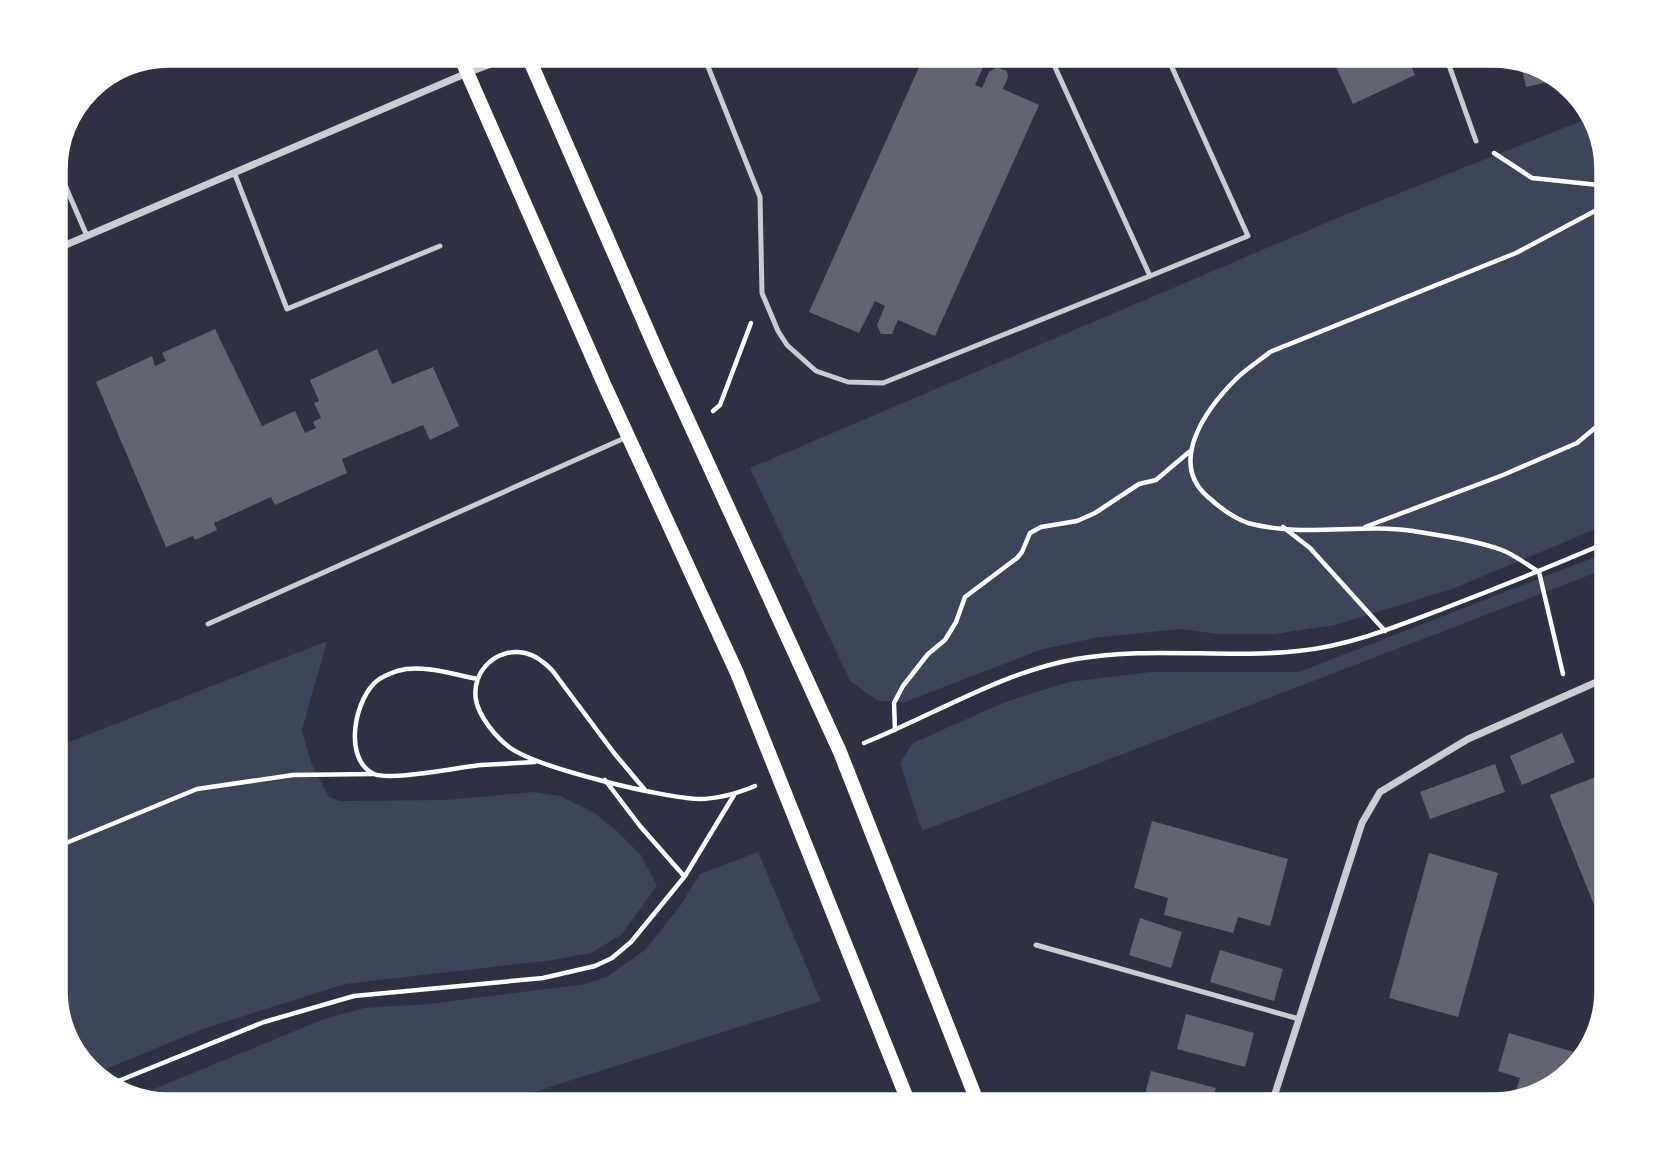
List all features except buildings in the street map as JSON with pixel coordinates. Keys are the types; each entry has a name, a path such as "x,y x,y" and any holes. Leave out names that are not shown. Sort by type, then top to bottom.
{"main road":[{"path":"464,66 604,384 737,673 905,1094"},
{"path":"532,66 661,361 840,752 974,1094"}],"street":[{"path":"67,244 487,66"},
{"path":"1275,1094 1362,823 1380,792 1468,739 1596,682"}],"lane":[{"path":"708,66 760,197 762,293 787,345 816,371 848,382 883,383 1248,236 1171,66"},
{"path":"1054,66 1150,276"},
{"path":"1449,66 1476,141"},
{"path":"234,172 287,309 440,246"},
{"path":"67,190 87,236"},
{"path":"208,624 630,436"},
{"path":"1036,945 1299,1019"}],"path":[{"path":"1476,141 1532,178 1596,185"},
{"path":"895,730 894,703 902,686 928,654 945,640 956,622 965,597 1017,558 1030,533 1041,527 1077,521 1095,513 1139,484 1156,481 1189,452 1214,403 1237,377 1270,352 1516,253 1596,210"},
{"path":"692,427 720,405 762,293"},
{"path":"1360,529 1503,475 1577,443 1596,427"},
{"path":"1189,452 1191,473 1201,492 1219,507 1247,522 1310,531 1410,531 1477,542 1504,551 1539,572 1568,695"},
{"path":"1283,527 1310,548 1385,631"},
{"path":"840,752 1016,676 1075,659 1170,652 1262,654 1300,651 1385,631 1596,547"},
{"path":"645,790 543,662 526,653 496,657 484,666 477,679 476,700 483,715 497,736 510,748 537,762 645,790 699,799 735,794 777,777"},
{"path":"375,774 356,752 354,738 365,697 377,680 395,671 414,668 477,679"},
{"path":"67,843 197,789 293,775 394,776 482,765 537,762"},
{"path":"604,780 640,826 685,876"},
{"path":"120,1080 264,1022 354,996 543,978 595,966 612,958 631,942 685,876 735,794"}],"shaded area":[{"path":"1583,120 1592,143 1596,169 1596,529 1452,589 1335,625 1274,634 1218,634 1179,629 1094,638 1040,650 905,702 878,701 850,681 750,468 1342,216"},
{"path":"1596,557 1596,573 922,831 900,763 913,743 1005,702 1069,682 1151,672 1299,672"},
{"path":"327,641 302,730 311,763 329,797 340,801 447,800 531,792 560,796 593,812 616,830 641,855 657,886 621,935 591,953 553,960 345,984 203,1029 105,1070 80,1042 70,1017 67,998 67,743"},
{"path":"758,852 821,1001 528,1094 169,1094 148,1091 324,1019 364,1008 428,1004 586,984 608,976 645,950 680,906 700,874"}]}
